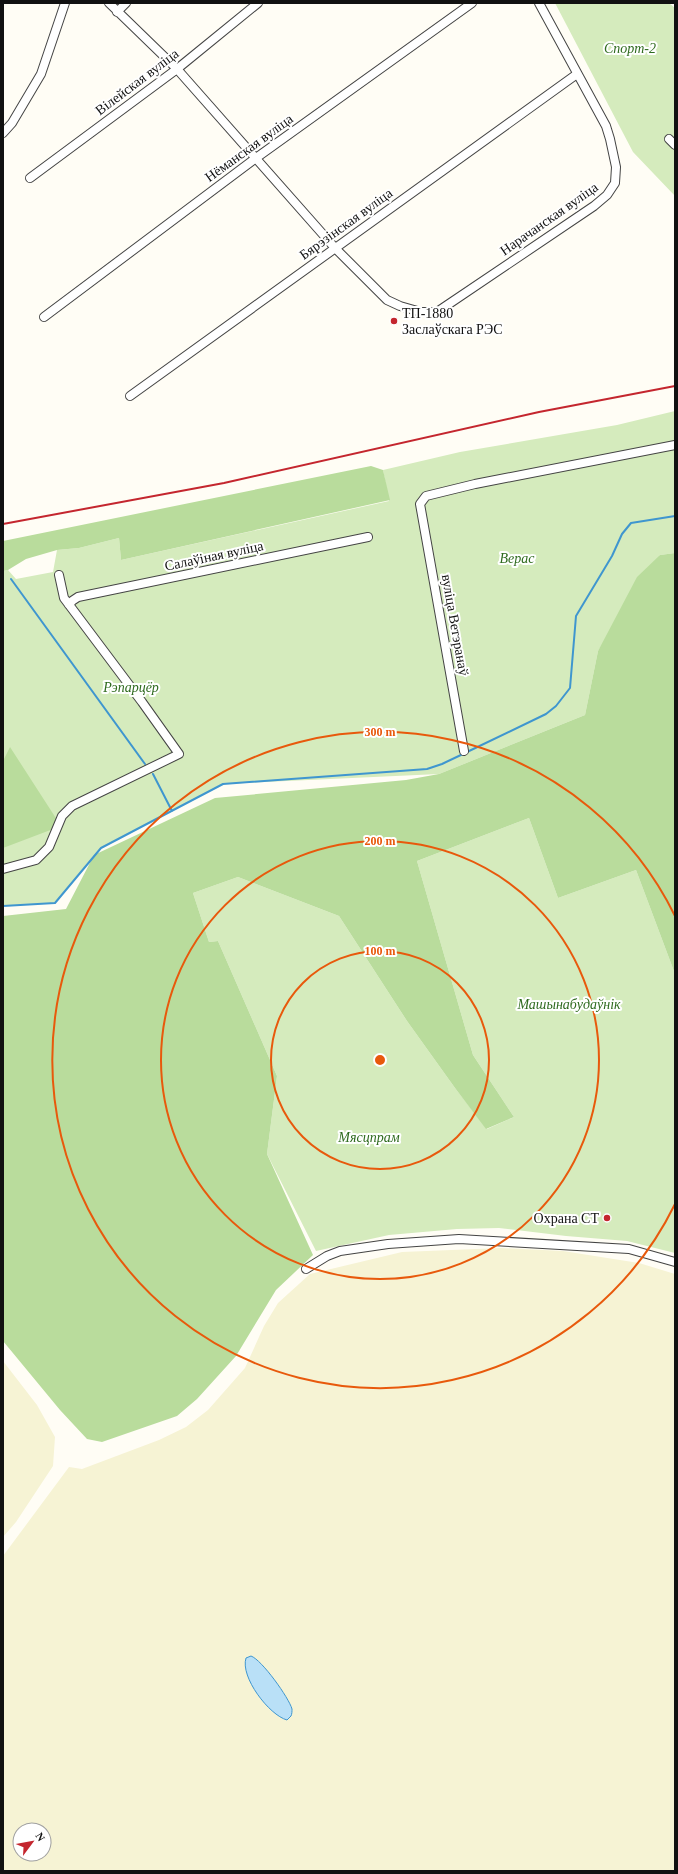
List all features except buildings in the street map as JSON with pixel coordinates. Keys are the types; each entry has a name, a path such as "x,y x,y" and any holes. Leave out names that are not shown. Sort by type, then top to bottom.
{"street":[{"path":"3,133 12,123 41,74 65,3"},
{"path":"109,3 177,69 335,248"},
{"path":"117,12 126,3"},
{"name":"Вілейская вуліца","path":"30,178 177,69 258,3"},
{"name":"Нёманская вуліца","path":"44,317 256,158 472,3"},
{"name":"Нарачанская вуліца","path":"335,248 387,300 400,306 421,312 437,312 588,210 607,195 615,183 616,167 615,157 608,132 539,3"},
{"name":"Бярэзінская вуліца","path":"130,396 577,74"},
{"name":"вуліца Ветэранаў","path":"464,751 420,504 426,496 675,445"},
{"name":"Салаўіная вуліца","path":"69,605 78,597 368,537"},
{"path":"3,869 36,860 50,848 62,816 72,806 179,754 69,605 62,593 59,575"},
{"path":"306,1268 327,1256 340,1251 388,1244 459,1239 629,1249 675,1262"}],"shaded area":[{"path":"501,1248 563,1251 639,1263 675,1274 675,1871 3,1871 3,1556 69,1467 82,1469 159,1440 186,1427 208,1410 245,1368 264,1326 278,1303 310,1274 402,1252"},
{"path":"3,1361 37,1405 55,1437 53,1466 16,1522 3,1537"}],"green space":[{"name":"Спорт-2","path":"555,3 669,3 675,8 675,196 633,152"},
{"name":"Рэпарцёр","path":"675,411 675,553 660,555 598,651 585,715 439,774 223,784 101,848 55,903 3,906 3,571 8,570 16,579 53,572 57,550 79,548 119,538 121,560 389,501 383,470 460,452 617,425"},
{"path":"371,466 383,470 390,500 121,560 119,538 79,548 57,550 26,559 8,570 3,571 3,541"},
{"path":"675,553 675,974 636,870 558,898 529,818 417,861 473,1055 514,1117 486,1129 407,1021 339,916 238,877 193,893 209,942 218,941 277,1076 267,1154 313,1255 276,1290 236,1356 197,1399 177,1416 102,1442 87,1439 60,1410 3,1341 3,916 66,909 94,855 215,798 406,780 439,774 585,715 598,651 637,577 660,555"},
{"path":"10,747 61,826 3,848 3,761"},
{"path":"529,818 558,898 636,870 675,974 675,1253 627,1241 499,1228 457,1229 389,1235 316,1251 267,1154 277,1076 218,941 209,942 193,893 238,877 339,916 407,1021 455,1088 487,1129 514,1117 473,1055 417,861"}],"water":[{"path":"251,1656 262,1664 290,1704 292,1713 287,1720 272,1711 252,1685 247,1675 245,1666 246,1658"}],"waterway":[{"path":"467,752 546,714 556,706 570,688 576,616 612,556 622,534 631,523 675,516"},
{"path":"11,579 145,764"},
{"path":"3,906 55,903 101,848 223,784 427,769 463,754"},
{"path":"153,774 172,811"}],"railway":[{"path":"3,524 224,483 539,412 675,386"}],"place":[{"name":"ТП-1880 Заслаўскага РЭС","path":"394,321"},
{"name":"Охрана СТ","path":"607,1218"}],"park label":[{"name":"Верас","path":"517,558"},
{"name":"Машынабудаўнік","path":"569,1004"},
{"name":"Мясцпрам","path":"369,1137"}]}
